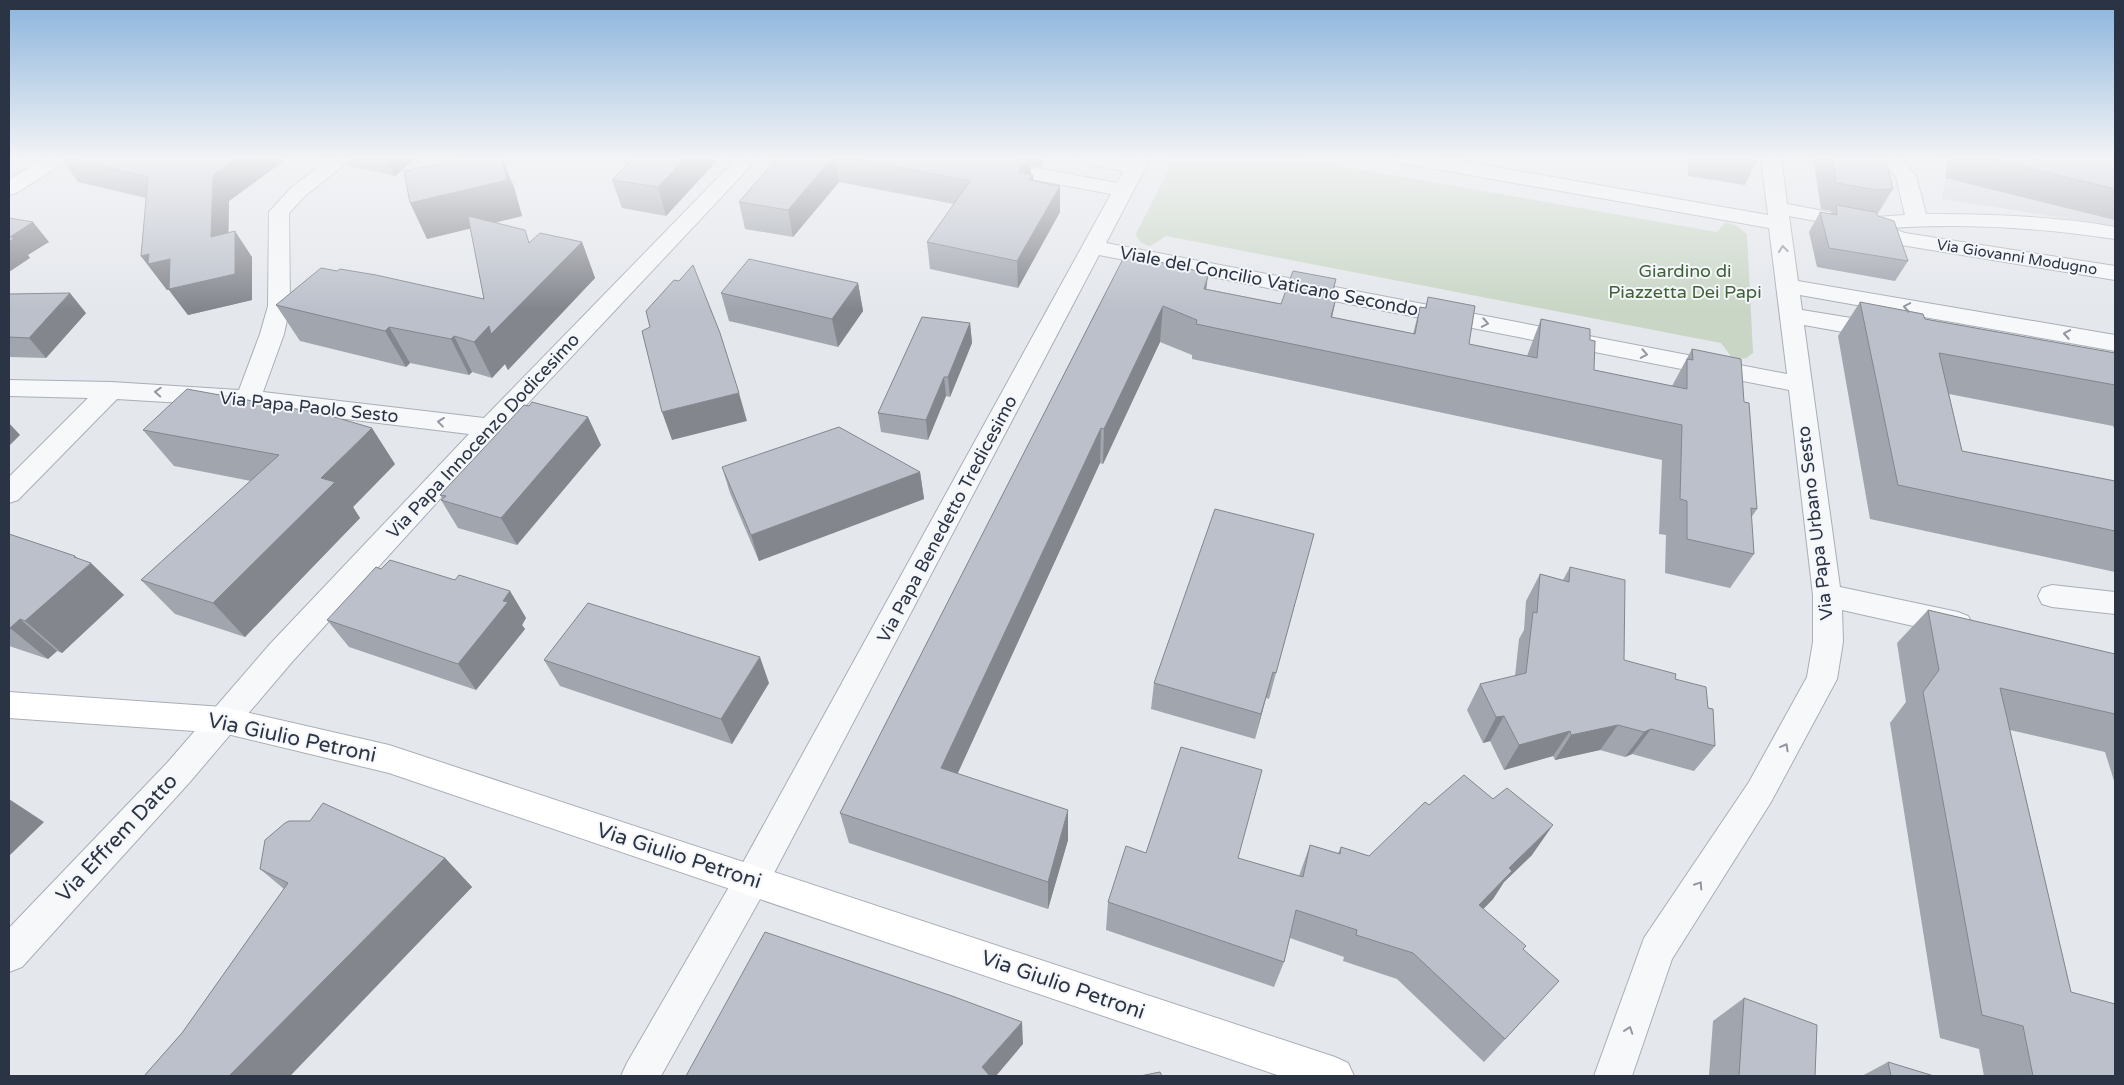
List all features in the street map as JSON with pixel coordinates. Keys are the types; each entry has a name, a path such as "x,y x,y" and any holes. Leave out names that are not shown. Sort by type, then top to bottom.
{"street":[{"path":"248,399 272,334 279,306 279,212 283,208"},
{"name":"Via Papa Innocenzo Dodicesimo","path":"223,720 281,653 490,428 701,208"},
{"name":"Via Papa Benedetto Tredicesimo","path":"640,1076 752,880 1114,208"},
{"path":"1734,208 1778,215"},
{"name":"Via Papa Urbano Sesto","path":"1614,1076 1657,950 1760,792 1822,679 1828,642 1827,594 1798,384 1777,208"},
{"name":"Via Giovanni Modugno","path":"1915,208 1918,220"},
{"name":"Via Giovanni Modugno","path":"1778,215 1861,224 1918,220 1968,220 2093,229 2115,233"},
{"name":"Via Giovanni Modugno","path":"1861,224 1902,239 2115,272"},
{"name":"Viale del Concilio Vaticano Secondo","path":"1093,247 1798,384"},
{"path":"1787,286 2115,343"},
{"path":"1790,315 1901,334"},
{"name":"Via Papa Paolo Sesto","path":"9,388 111,390 248,399 490,428"},
{"path":"9,493 111,390"},
{"path":"1827,594 1981,629"},
{"path":"2052,596 2115,603"},
{"name":"Via Giulio Petroni","path":"9,705 223,720 389,759 1335,1076"},
{"name":"Via Effrem Datto","path":"9,954 178,773 223,720"}],"shaded area":[{"path":"1997,208 2115,208 2115,226"}],"green space":[{"name":"Giardino di Piazzetta Dei Papi","path":"1149,208 1578,208 1717,232 1726,222 1737,226 1747,234 1753,353 1746,358 1733,359 1721,343 1166,236 1150,246 1139,240 1136,234"}],"building":[{"path":"145,208 212,208 211,237 235,231 235,274 169,289 170,259 148,264 149,254 141,256"},
{"path":"774,208 790,208 788,210"},
{"path":"951,208 1048,208 1017,261 927,242"},
{"path":"1836,208 1851,208 1875,212 1878,216 1894,221 1908,261 1829,248 1820,212 1837,215"},
{"path":"468,216 525,230 529,243 540,233 582,242 491,334 489,326 474,342 454,336 451,339 389,327 385,331 276,305 321,268 376,275 484,299"},
{"path":"9,218 33,222 10,237 14,238 9,242"},
{"path":"1125,255 1184,267 1208,275 1204,289 1281,304 1293,271 1336,279 1333,290 1338,290 1331,317 1415,334 1420,307 1426,308 1428,297 1475,306 1469,344 1537,358 1541,319 1590,329 1590,340 1595,341 1594,370 1687,389 1687,359 1693,360 1692,349 1741,359 1744,402 1749,403 1757,509 1751,508 1754,554 1687,539 1687,501 1680,499 1682,425 1196,324 1197,320 1163,306 1104,429 1101,428 941,768 1068,810 1048,882 840,813"},
{"path":"749,259 858,283 832,319 721,293"},
{"path":"693,265 720,333 739,393 662,412 642,331 650,327 646,311 674,280 679,281"},
{"path":"70,293 29,338 9,337 9,294"},
{"path":"1860,302 1923,314 1925,319 2115,353 2115,385 1939,353 1962,451 2115,481 2115,531 1898,485"},
{"path":"922,317 970,323 948,377 944,377 926,420 878,413"},
{"path":"187,389 324,414 372,428 321,478 335,482 213,603 141,580 279,455 143,430"},
{"path":"532,402 588,417 501,518 441,500 446,496 440,495 524,405 529,406"},
{"path":"839,427 920,472 751,535 722,467"},
{"path":"1215,509 1314,534 1276,673 1273,672 1261,714 1154,683"},
{"path":"9,534 91,563 25,621 20,619 10,628 9,627"},
{"path":"390,560 455,580 459,575 510,591 503,601 508,602 458,664 327,620 376,567 381,569"},
{"path":"1570,567 1625,580 1624,660 1676,674 1675,679 1706,687 1708,708 1713,709 1715,746 1651,729 1644,732 1618,725 1571,735 1570,731 1519,745 1504,716 1496,717 1480,684 1526,673 1533,612 1537,613 1540,574 1569,582"},
{"path":"588,603 760,657 721,719 544,660"},
{"path":"1928,610 2115,654 2115,714 2000,688 2071,992 2115,1004 2115,1076 2033,1076 2023,1026 1982,1015 1923,692 1939,670"},
{"path":"1181,747 1262,770 1238,858 1303,877 1310,845 1340,854 1341,847 1369,856 1425,802 1429,805 1464,775 1493,799 1507,788 1553,825 1509,868 1512,871 1479,905 1526,946 1523,949 1559,981 1505,1039 1413,953 1356,935 1357,930 1296,910 1284,962 1108,902 1126,846 1146,853"},
{"path":"323,803 445,858 229,1076 144,1076 182,1033 288,883 260,869 265,840 289,821 310,821"},
{"path":"765,932 1022,1022 982,1067 990,1076 686,1076"},
{"path":"1744,998 1817,1025 1815,1076 1739,1076"},
{"path":"1888,1062 1934,1076 1891,1076"},
{"path":"1160,1072 1162,1076 1140,1076"}]}
